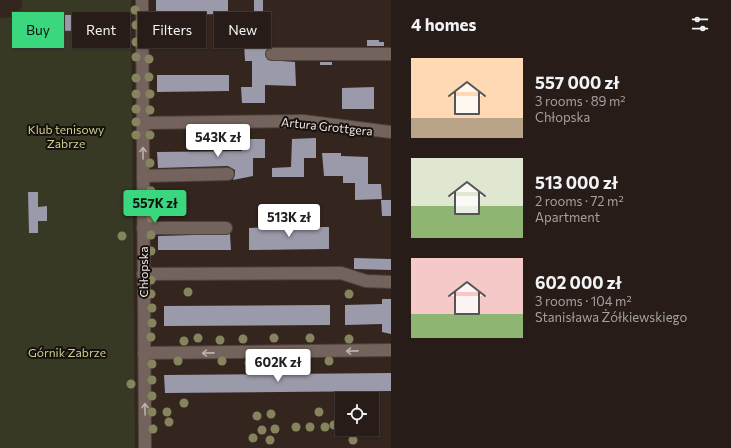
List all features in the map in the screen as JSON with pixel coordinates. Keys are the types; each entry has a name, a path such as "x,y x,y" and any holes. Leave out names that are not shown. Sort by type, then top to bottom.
{"street":[{"name":"Chłopska","path":"142,0 145,448"},
{"path":"272,54 391,54"},
{"name":"Artura Grottgera","path":"143,123 297,121 391,132"},
{"path":"143,176 228,174"},
{"path":"143,228 226,228"},
{"path":"143,274 341,273 366,281 391,282"},
{"path":"144,353 391,350"}],"green space":[{"path":"22,0 131,0 135,448 0,448 0,18 12,17 12,48 64,48 64,12 18,12 22,5"}],"building":[{"path":"156,0 228,0 228,12 214,12 214,14 206,14 206,12 156,12"},
{"path":"254,0 263,0 263,12 254,12"},
{"path":"64,15 72,15 72,31 64,31"},
{"path":"367,40 379,40 379,42 384,42 384,46 367,46"},
{"path":"244,48 268,48 265,54 268,60 295,62 296,86 265,85 265,103 242,103 241,87 252,87 252,61 245,61"},
{"path":"320,62 332,62 332,65 320,65"},
{"path":"157,75 229,75 229,91 157,92"},
{"path":"374,87 374,109 342,109 342,88"},
{"path":"316,138 316,158 304,158 304,177 272,177 272,168 291,167 292,139"},
{"path":"242,139 265,139 265,158 253,158 253,176 233,180 235,170 228,166 158,168 157,152 242,151"},
{"path":"322,153 341,153 341,156 368,157 368,184 381,184 382,199 355,200 355,183 343,183 343,176 324,176"},
{"path":"28,192 38,192 38,207 47,206 47,221 38,221 38,233 29,233"},
{"path":"381,200 391,200 391,216 382,216"},
{"path":"329,227 329,249 249,250 249,228"},
{"path":"230,234 231,250 158,250 158,236"},
{"path":"354,258 391,259 391,270 354,269"},
{"path":"382,299 391,299 391,334 382,332 382,324 345,325 345,305 382,304"},
{"path":"330,305 330,325 164,326 164,306"},
{"path":"391,373 391,391 165,393 164,375"}],"park label":[{"name":"Klub tenisowy Zabrze","path":"66,136"},
{"name":"Górnik Zabrze","path":"67,352"}]}
